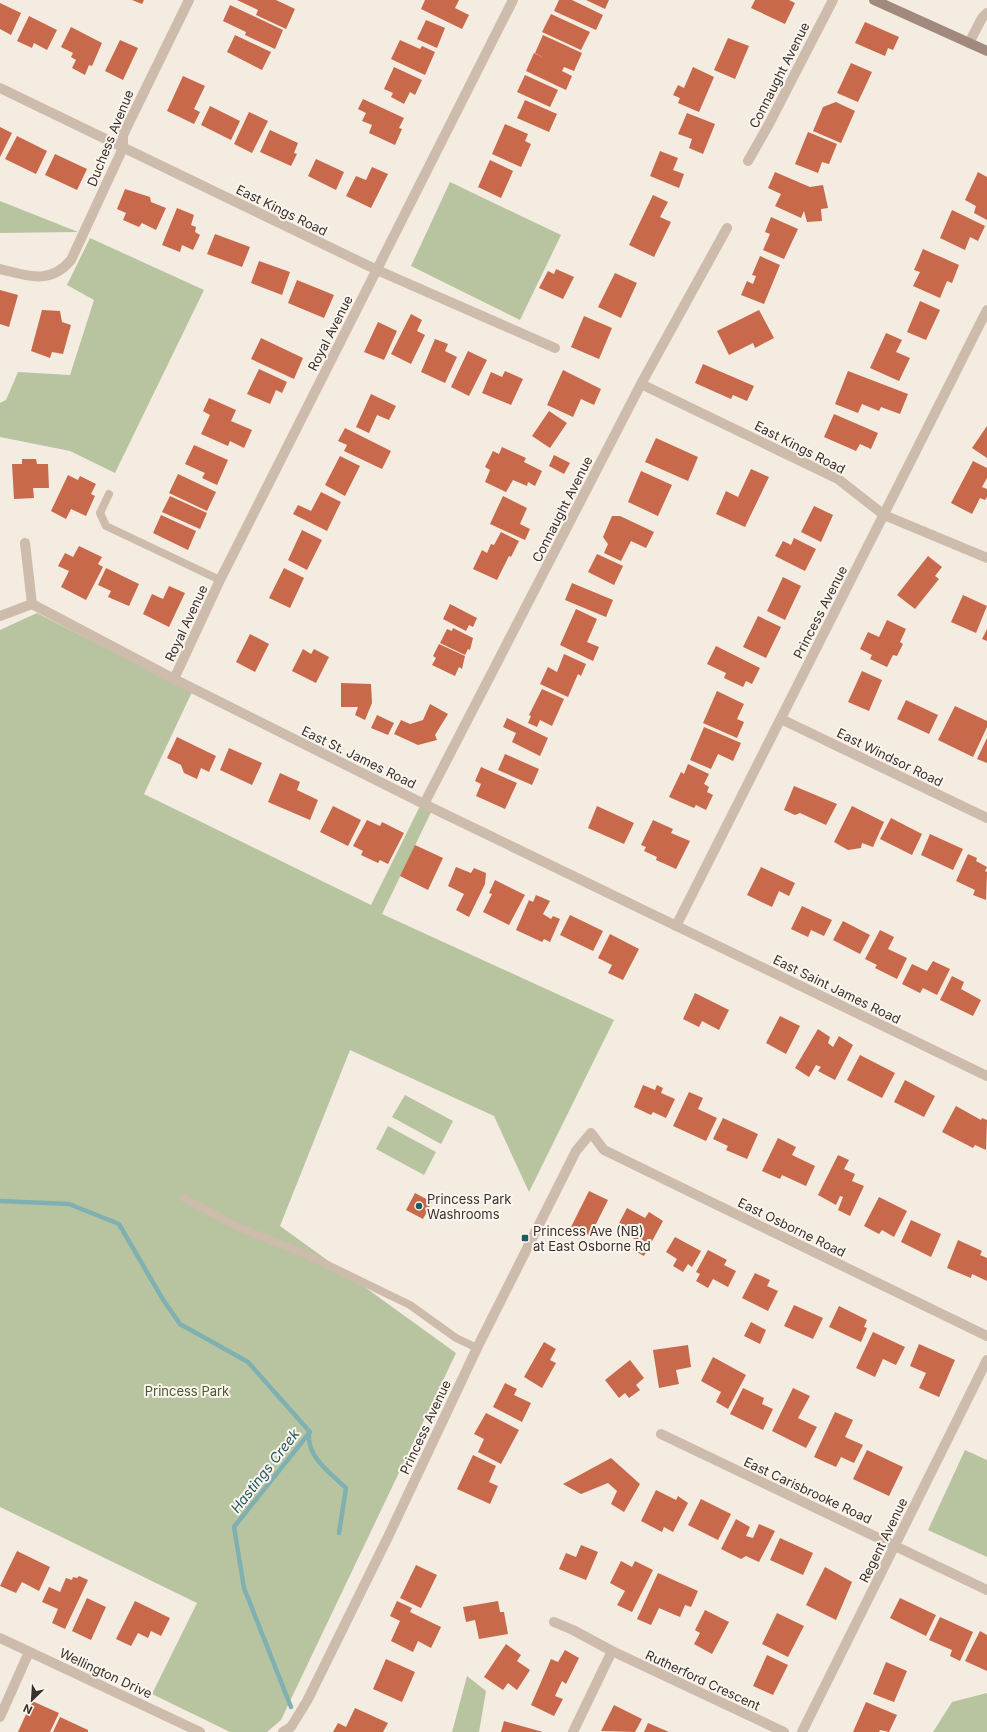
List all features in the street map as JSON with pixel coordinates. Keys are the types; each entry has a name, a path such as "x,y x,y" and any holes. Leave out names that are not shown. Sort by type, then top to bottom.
{"main road":[{"path":"874,0 987,51"}],"street":[{"name":"Duchess Avenue","path":"0,269 44,278 63,269 71,260 123,148 123,135 189,0"},
{"name":"Royal Avenue","path":"174,679 220,580 514,0"},
{"name":"Connaught Avenue","path":"748,161 770,124 833,0"},
{"path":"969,43 982,18 987,13"},
{"name":"East Kings Road","path":"0,88 377,270 556,348"},
{"name":"Connaught Avenue","path":"424,804 641,384 727,228"},
{"name":"Princess Avenue","path":"676,926 987,310"},
{"name":"East Kings Road","path":"641,384 838,479 884,515 987,558"},
{"path":"0,616 32,604 25,543"},
{"name":"East St. James Road","path":"32,604 174,679 424,804 676,926"},
{"name":"East Windsor Road","path":"781,719 987,818"},
{"name":"East Saint James Road","path":"676,926 987,1076"},
{"name":"Princess Avenue","path":"283,1732 291,1727 308,1701 388,1537 477,1348 576,1151 591,1134"},
{"name":"East Osborne Road","path":"591,1134 604,1150 987,1336"},
{"name":"Regent Avenue","path":"802,1732 987,1360"},
{"name":"East Carisbrooke Road","path":"661,1434 987,1590"},
{"name":"Rutherford Crescent","path":"554,1622 784,1732"},
{"name":"Wellington Drive","path":"0,1638 200,1732"},
{"path":"573,1732 612,1651"},
{"path":"0,1717 30,1652"}],"lane":[{"path":"108,494 100,513 106,526 220,580"},
{"path":"184,1198 238,1227 303,1253 410,1305 456,1338 477,1348"}],"green space":[{"path":"450,182 561,235 520,320 411,266"},
{"path":"0,201 78,232 0,233"},
{"path":"90,238 204,290 115,473 70,451 0,437 0,403 6,400 18,372 70,375 94,300 67,285"},
{"name":"Princess Park","path":"37,613 192,692 144,794 371,905 423,800 434,806 382,914 614,1020 529,1192 494,1116 350,1050 280,1226 456,1353 281,1720 267,1732 230,1732 152,1694 197,1603 0,1507 0,630"},
{"path":"405,1095 453,1121 441,1144 392,1117"},
{"path":"388,1126 436,1152 424,1175 376,1149"},
{"path":"965,1450 987,1460 987,1557 928,1530"},
{"path":"467,1676 486,1691 479,1732 452,1732"},
{"path":"987,1693 987,1732 933,1732 952,1702"}],"building":[{"path":"132,0 144,0 142,4"},
{"path":"237,0 276,0 295,9 286,29 256,15 258,10"},
{"path":"425,0 459,0 455,8 469,15 462,29 421,9"},
{"path":"559,0 572,0 603,15 596,30 554,11"},
{"path":"586,0 609,0 605,9"},
{"path":"755,0 789,0 795,3 785,24 751,8"},
{"path":"0,3 21,13 11,35 0,29"},
{"path":"230,5 283,30 275,49 245,35 246,32 223,21"},
{"path":"551,14 590,32 581,50 542,32"},
{"path":"29,16 57,30 47,50 34,43 32,48 17,41"},
{"path":"426,20 445,28 437,48 417,39"},
{"path":"865,22 899,37 893,50 888,48 885,56 855,43"},
{"path":"71,27 102,43 92,66 89,65 85,75 72,68 76,60 71,57 73,53 61,47"},
{"path":"235,35 271,52 262,70 227,52"},
{"path":"543,35 582,53 574,71 564,67 562,71 572,76 566,90 526,71 534,53 544,58 535,53"},
{"path":"728,38 749,46 735,79 714,70"},
{"path":"120,40 138,48 123,80 105,71"},
{"path":"400,40 420,49 422,46 435,52 425,75 391,59"},
{"path":"851,63 872,72 858,102 837,93"},
{"path":"394,67 422,80 415,95 410,92 404,104 391,97 393,93 384,89"},
{"path":"693,67 714,77 699,112 678,103 680,98 673,95 678,85 684,88"},
{"path":"525,75 558,90 550,107 517,92"},
{"path":"183,76 205,86 194,109 200,112 194,124 167,111"},
{"path":"363,99 404,118 399,128 402,129 395,145 369,133 372,125 362,121 366,113 358,109"},
{"path":"525,100 557,114 549,132 517,118"},
{"path":"836,102 855,111 841,143 813,131 823,107"},
{"path":"210,106 240,121 231,140 201,125"},
{"path":"249,112 268,121 252,153 234,144"},
{"path":"687,113 715,124 703,154 689,148 692,139 678,134"},
{"path":"505,124 528,134 525,141 531,144 521,167 492,154"},
{"path":"0,127 12,133 0,157"},
{"path":"270,130 298,143 294,153 297,154 291,166 260,152"},
{"path":"808,132 837,144 829,164 822,162 818,173 795,164"},
{"path":"17,136 47,151 36,174 5,159"},
{"path":"660,151 678,158 673,170 684,174 679,188 650,176"},
{"path":"55,154 87,169 77,190 45,175"},
{"path":"316,159 344,172 336,190 308,176"},
{"path":"490,160 513,171 501,198 478,187"},
{"path":"372,167 388,174 371,208 346,196 356,176 366,180"},
{"path":"775,172 810,187 823,185 828,208 821,209 822,221 807,222 804,211 801,218 775,206 781,194 768,188"},
{"path":"978,172 987,177 987,220 974,213 976,206 965,200"},
{"path":"125,189 150,197 151,202 166,208 156,230 142,223 139,227 123,220 126,213 117,209"},
{"path":"653,195 668,202 660,217 671,222 654,257 629,245"},
{"path":"177,208 194,215 191,225 196,227 195,232 200,235 193,250 182,245 180,252 162,245"},
{"path":"952,210 985,226 978,241 970,237 965,250 940,238"},
{"path":"771,217 798,229 784,259 763,250 770,234 765,232"},
{"path":"215,234 250,247 242,267 207,254"},
{"path":"923,249 959,265 952,283 947,281 940,298 913,286 920,272 914,270"},
{"path":"760,256 780,265 764,304 741,295 747,281 753,284 756,276 752,275"},
{"path":"259,261 290,272 282,295 251,283"},
{"path":"556,269 574,277 563,299 539,288 548,271 554,274"},
{"path":"615,273 637,283 621,318 598,307"},
{"path":"297,280 334,295 324,318 288,303"},
{"path":"0,290 18,295 9,327 0,324"},
{"path":"920,301 940,310 926,340 907,332"},
{"path":"42,310 60,311 62,322 71,325 63,354 52,352 50,358 31,351"},
{"path":"759,310 774,338 755,348 753,343 729,355 717,331"},
{"path":"411,314 422,320 417,331 425,335 411,364 391,354"},
{"path":"584,316 612,328 599,359 571,347"},
{"path":"378,322 397,331 384,360 364,352"},
{"path":"886,333 902,340 896,352 910,358 899,381 870,368"},
{"path":"261,338 303,358 294,379 251,359"},
{"path":"435,339 448,344 445,351 457,357 445,383 421,372"},
{"path":"468,351 487,360 469,396 451,387"},
{"path":"703,364 754,386 747,401 733,395 731,399 695,383"},
{"path":"259,369 287,382 282,393 276,390 270,404 247,394"},
{"path":"563,370 601,389 594,405 581,399 573,417 547,405"},
{"path":"505,371 523,379 511,405 482,393 491,372 502,377"},
{"path":"848,371 908,394 900,414 881,407 879,411 862,404 858,413 835,404"},
{"path":"371,394 396,406 389,420 377,415 369,433 356,427"},
{"path":"209,398 236,410 231,421 252,430 244,448 230,441 228,446 201,434 210,415 203,411"},
{"path":"549,411 567,423 550,448 532,436"},
{"path":"834,414 878,433 871,449 860,444 856,451 824,437"},
{"path":"987,426 987,458 972,448"},
{"path":"345,428 391,451 382,469 344,451 347,445 338,441"},
{"path":"656,438 698,457 688,481 645,462"},
{"path":"194,445 228,460 217,485 202,478 205,473 185,464"},
{"path":"502,447 526,458 524,462 542,471 535,486 528,482 527,486 513,480 506,492 485,482 490,470 485,467 493,451 499,454"},
{"path":"554,455 570,463 564,474 549,466"},
{"path":"340,456 360,466 345,496 325,485"},
{"path":"22,459 36,459 37,464 48,464 49,488 33,488 34,498 14,499 12,464 22,464"},
{"path":"973,461 987,468 987,478 982,487 987,489 987,497 985,500 980,498 972,514 951,503"},
{"path":"751,469 769,477 745,527 716,514 726,491 738,497"},
{"path":"641,471 672,485 658,516 628,502"},
{"path":"178,474 216,492 207,511 169,493"},
{"path":"68,475 78,480 80,476 96,484 91,494 95,496 86,516 71,509 66,519 51,511"},
{"path":"321,492 341,502 327,531 293,514 298,505 311,511"},
{"path":"170,496 207,513 200,529 162,512"},
{"path":"503,496 527,508 520,524 530,529 525,540 490,524"},
{"path":"814,506 833,515 821,542 801,532"},
{"path":"161,515 196,531 188,550 153,533"},
{"path":"612,516 620,516 654,532 646,548 631,541 621,561 604,553 608,544 603,537"},
{"path":"302,530 322,540 307,570 288,560"},
{"path":"501,532 519,541 511,557 509,556 497,580 473,569 482,550 487,553 491,544 494,545"},
{"path":"794,538 816,549 805,571 775,556 783,541 791,545"},
{"path":"79,546 102,557 98,564 103,567 86,600 61,587 69,571 58,566 65,553 73,557"},
{"path":"597,554 623,566 614,585 588,572"},
{"path":"928,556 942,567 935,576 939,579 915,609 897,595"},
{"path":"106,568 139,584 129,606 108,597 111,591 98,585"},
{"path":"284,568 304,578 290,608 269,598"},
{"path":"783,577 801,586 785,620 767,611"},
{"path":"572,583 613,600 606,617 565,600"},
{"path":"169,586 185,593 169,627 143,614 152,594 163,599"},
{"path":"963,595 987,606 976,633 951,622"},
{"path":"450,604 477,618 473,627 469,625 466,631 443,619"},
{"path":"576,609 597,619 587,642 599,647 593,661 560,645"},
{"path":"758,616 781,627 766,658 743,647"},
{"path":"887,620 906,629 900,642 903,644 897,656 893,655 887,667 870,659 872,655 860,649 868,632 879,637"},
{"path":"453,628 473,638 470,650 468,649 465,655 440,643 447,629 452,631"},
{"path":"987,629 987,641 982,639"},
{"path":"250,634 269,644 255,672 236,662"},
{"path":"439,644 465,656 462,669 459,667 455,676 432,665 436,658 433,656"},
{"path":"716,646 760,668 752,684 746,681 743,687 724,678 726,673 707,664"},
{"path":"303,649 311,654 314,649 329,657 316,683 292,671"},
{"path":"564,654 586,664 581,676 578,674 568,697 540,684 548,667 557,672"},
{"path":"862,671 882,680 869,711 848,702"},
{"path":"341,683 371,684 372,703 365,720 355,715 358,707 341,707"},
{"path":"542,689 564,699 552,726 540,720 537,727 528,723 531,716 529,715"},
{"path":"717,691 744,704 737,719 744,722 737,738 703,723"},
{"path":"906,700 938,715 929,734 897,719"},
{"path":"430,704 448,714 435,735 437,740 418,745 394,734 401,720 410,724 423,720"},
{"path":"955,706 987,721 987,727 973,757 938,740"},
{"path":"377,715 394,723 388,735 371,728"},
{"path":"507,718 548,738 540,756 512,742 516,733 503,727"},
{"path":"704,727 741,743 733,761 718,754 711,769 690,760"},
{"path":"177,737 216,756 209,772 201,768 197,779 184,773 181,765 167,758"},
{"path":"987,738 987,763 977,759"},
{"path":"229,748 262,763 252,785 220,770"},
{"path":"505,754 539,769 532,785 498,770"},
{"path":"688,764 709,774 704,784 709,787 707,792 713,795 706,810 696,805 694,808 669,797 681,772 684,774"},
{"path":"481,767 517,783 505,809 476,796 481,784 475,781"},
{"path":"280,773 300,782 297,790 318,800 310,820 268,802"},
{"path":"794,786 837,804 826,825 800,813 795,815 784,810"},
{"path":"333,806 361,820 348,846 320,832"},
{"path":"597,806 634,823 624,844 588,828"},
{"path":"852,806 884,822 873,847 862,843 861,848 848,850 834,842"},
{"path":"891,818 922,834 912,855 880,839"},
{"path":"367,820 380,826 382,822 404,833 388,864 380,860 378,863 361,855 363,851 353,846"},
{"path":"653,820 673,829 671,833 690,841 676,869 656,860 657,857 644,851 646,847 641,845"},
{"path":"930,834 963,849 953,870 921,855"},
{"path":"415,845 443,858 428,890 400,876"},
{"path":"968,854 977,858 976,861 987,867 985,871 987,872 986,900 973,895 975,890 956,881"},
{"path":"456,867 471,873 474,868 486,873 485,884 469,917 456,910 464,894 448,886"},
{"path":"761,867 795,883 789,896 779,891 772,907 747,895"},
{"path":"495,880 525,895 509,925 483,912 492,894 489,893"},
{"path":"536,895 550,901 543,914 551,919 553,916 560,919 550,942 544,939 542,942 516,930 529,900 533,902"},
{"path":"802,906 832,920 824,936 811,930 808,937 791,929"},
{"path":"570,915 603,931 593,951 560,935"},
{"path":"843,921 870,935 860,954 833,940"},
{"path":"880,930 894,937 888,949 907,958 897,979 875,968 877,965 865,959"},
{"path":"610,934 639,949 623,980 608,973 612,965 598,958"},
{"path":"933,961 950,969 937,995 923,988 920,993 902,984 912,964 927,971"},
{"path":"952,976 964,982 961,989 981,1000 973,1016 940,1000"},
{"path":"695,993 729,1010 719,1030 702,1021 699,1027 683,1019"},
{"path":"780,1016 800,1026 786,1054 766,1043"},
{"path":"818,1029 830,1037 828,1043 833,1047 839,1036 853,1045 835,1080 818,1071 821,1067 816,1065 809,1077 795,1068"},
{"path":"860,1055 895,1073 882,1098 847,1080"},
{"path":"905,1080 935,1096 924,1117 894,1102"},
{"path":"643,1085 655,1090 657,1085 663,1088 661,1093 675,1099 666,1118 653,1112 651,1115 634,1107"},
{"path":"689,1092 703,1098 698,1109 717,1118 706,1141 673,1126"},
{"path":"956,1106 981,1120 982,1118 987,1120 986,1150 975,1145 973,1148 942,1132"},
{"path":"723,1118 758,1134 747,1159 726,1150 728,1146 713,1139"},
{"path":"778,1138 796,1147 792,1155 815,1166 806,1186 782,1175 780,1179 762,1171"},
{"path":"838,1155 849,1160 844,1169 855,1174 852,1181 864,1186 850,1216 838,1210 843,1197 840,1196 836,1205 818,1195"},
{"path":"589,1191 608,1200 590,1236 571,1227"},
{"name":"Princess Park Washrooms","path":"415,1193 432,1202 423,1219 406,1210"},
{"path":"879,1197 907,1211 894,1237 882,1230 879,1234 864,1226"},
{"path":"627,1208 645,1218 649,1212 663,1221 644,1256 633,1250 638,1241 616,1229"},
{"path":"911,1220 941,1234 931,1257 901,1242"},
{"path":"675,1237 701,1251 692,1267 688,1264 683,1272 673,1266 677,1259 666,1252"},
{"path":"958,1240 982,1251 980,1255 987,1258 987,1281 972,1274 971,1278 947,1268"},
{"path":"708,1250 727,1260 724,1265 736,1271 728,1287 713,1279 708,1288 696,1281 700,1274 696,1272"},
{"path":"755,1273 770,1280 767,1286 778,1291 768,1311 742,1298"},
{"path":"794,1305 823,1318 813,1339 784,1326"},
{"path":"839,1306 867,1320 864,1327 867,1328 861,1342 829,1327"},
{"path":"751,1322 766,1330 760,1344 744,1336"},
{"path":"873,1332 905,1347 896,1365 883,1359 875,1377 856,1368"},
{"path":"544,1342 556,1349 550,1360 556,1363 542,1388 524,1377"},
{"path":"919,1344 955,1360 939,1397 919,1388 926,1373 910,1366"},
{"path":"688,1345 691,1367 676,1370 679,1384 659,1388 653,1350"},
{"path":"713,1357 746,1375 728,1409 716,1402 721,1392 701,1381"},
{"path":"630,1360 644,1378 636,1385 640,1390 629,1398 625,1393 619,1398 605,1380"},
{"path":"505,1383 517,1389 514,1395 531,1403 522,1422 493,1407"},
{"path":"743,1388 764,1398 762,1404 773,1409 763,1430 730,1414"},
{"path":"793,1388 810,1396 798,1418 817,1427 806,1448 772,1431"},
{"path":"835,1412 853,1420 845,1437 863,1445 854,1463 841,1457 836,1467 814,1457"},
{"path":"486,1413 519,1430 501,1464 478,1452 484,1439 474,1434"},
{"path":"867,1450 903,1467 889,1496 853,1479"},
{"path":"473,1455 496,1466 489,1482 498,1486 490,1504 457,1489"},
{"path":"611,1458 640,1484 624,1512 611,1504 617,1491 608,1483 581,1494 563,1484"},
{"path":"656,1490 676,1500 678,1496 688,1503 673,1532 664,1527 662,1532 641,1521"},
{"path":"701,1499 731,1514 718,1540 688,1525"},
{"path":"736,1519 750,1527 746,1536 753,1538 759,1524 775,1531 759,1562 746,1556 741,1559 721,1549"},
{"path":"780,1538 813,1553 803,1575 770,1560"},
{"path":"581,1545 598,1552 586,1580 559,1569 566,1553 576,1557"},
{"path":"17,1551 50,1567 39,1591 22,1582 16,1593 0,1586"},
{"path":"621,1561 632,1567 635,1561 653,1570 632,1612 617,1605 625,1591 610,1583"},
{"path":"416,1565 437,1575 421,1608 400,1598"},
{"path":"825,1567 852,1582 836,1620 806,1605"},
{"path":"658,1573 698,1591 691,1607 685,1605 680,1617 659,1608 651,1625 637,1619"},
{"path":"79,1576 88,1580 65,1629 52,1623 58,1609 42,1602 49,1587 60,1592 66,1578 72,1580 73,1577 77,1578"},
{"path":"87,1598 106,1607 91,1640 72,1631"},
{"path":"900,1598 936,1615 926,1636 890,1618"},
{"path":"135,1601 170,1618 161,1636 151,1631 148,1638 138,1633 131,1646 116,1639"},
{"path":"397,1601 412,1608 410,1612 441,1627 431,1648 418,1641 413,1652 391,1641 400,1621 390,1616"},
{"path":"498,1601 500,1612 504,1612 508,1634 479,1639 475,1620 466,1622 463,1607"},
{"path":"705,1610 729,1622 712,1654 694,1644 700,1633 695,1630"},
{"path":"777,1613 804,1626 788,1657 762,1644"},
{"path":"940,1617 973,1632 960,1661 950,1656 952,1650 929,1640"},
{"path":"980,1631 987,1635 987,1671 965,1661"},
{"path":"506,1644 521,1655 517,1661 530,1670 517,1690 508,1683 503,1690 484,1677"},
{"path":"565,1650 579,1658 566,1684 562,1681 555,1696 563,1699 554,1716 531,1705 551,1659 558,1662"},
{"path":"767,1655 788,1665 773,1695 753,1686"},
{"path":"386,1659 415,1672 402,1702 373,1689"},
{"path":"886,1662 907,1671 894,1702 873,1694"},
{"path":"32,1701 59,1713 50,1732 18,1732"},
{"path":"866,1702 897,1715 889,1732 880,1730 879,1732 853,1732"},
{"path":"614,1705 642,1719 635,1732 601,1731"},
{"path":"355,1708 388,1723 383,1732 333,1732 338,1723 346,1727"},
{"path":"60,1717 88,1730 88,1732 53,1732"},
{"path":"504,1721 543,1732 501,1732"},
{"path":"648,1723 669,1732 644,1732"}],"waterway":[{"name":"Hastings Creek","path":"0,1201 69,1204 119,1224 162,1298 180,1324 248,1362 310,1432 234,1527 244,1588 291,1707"},
{"path":"309,1434 309,1442 316,1457 321,1464 346,1488 339,1533"}],"place":[{"name":"Princess Park Washrooms","path":"419,1206"},
{"name":"Princess Ave (NB) at East Osborne Rd","path":"525,1238"}]}
